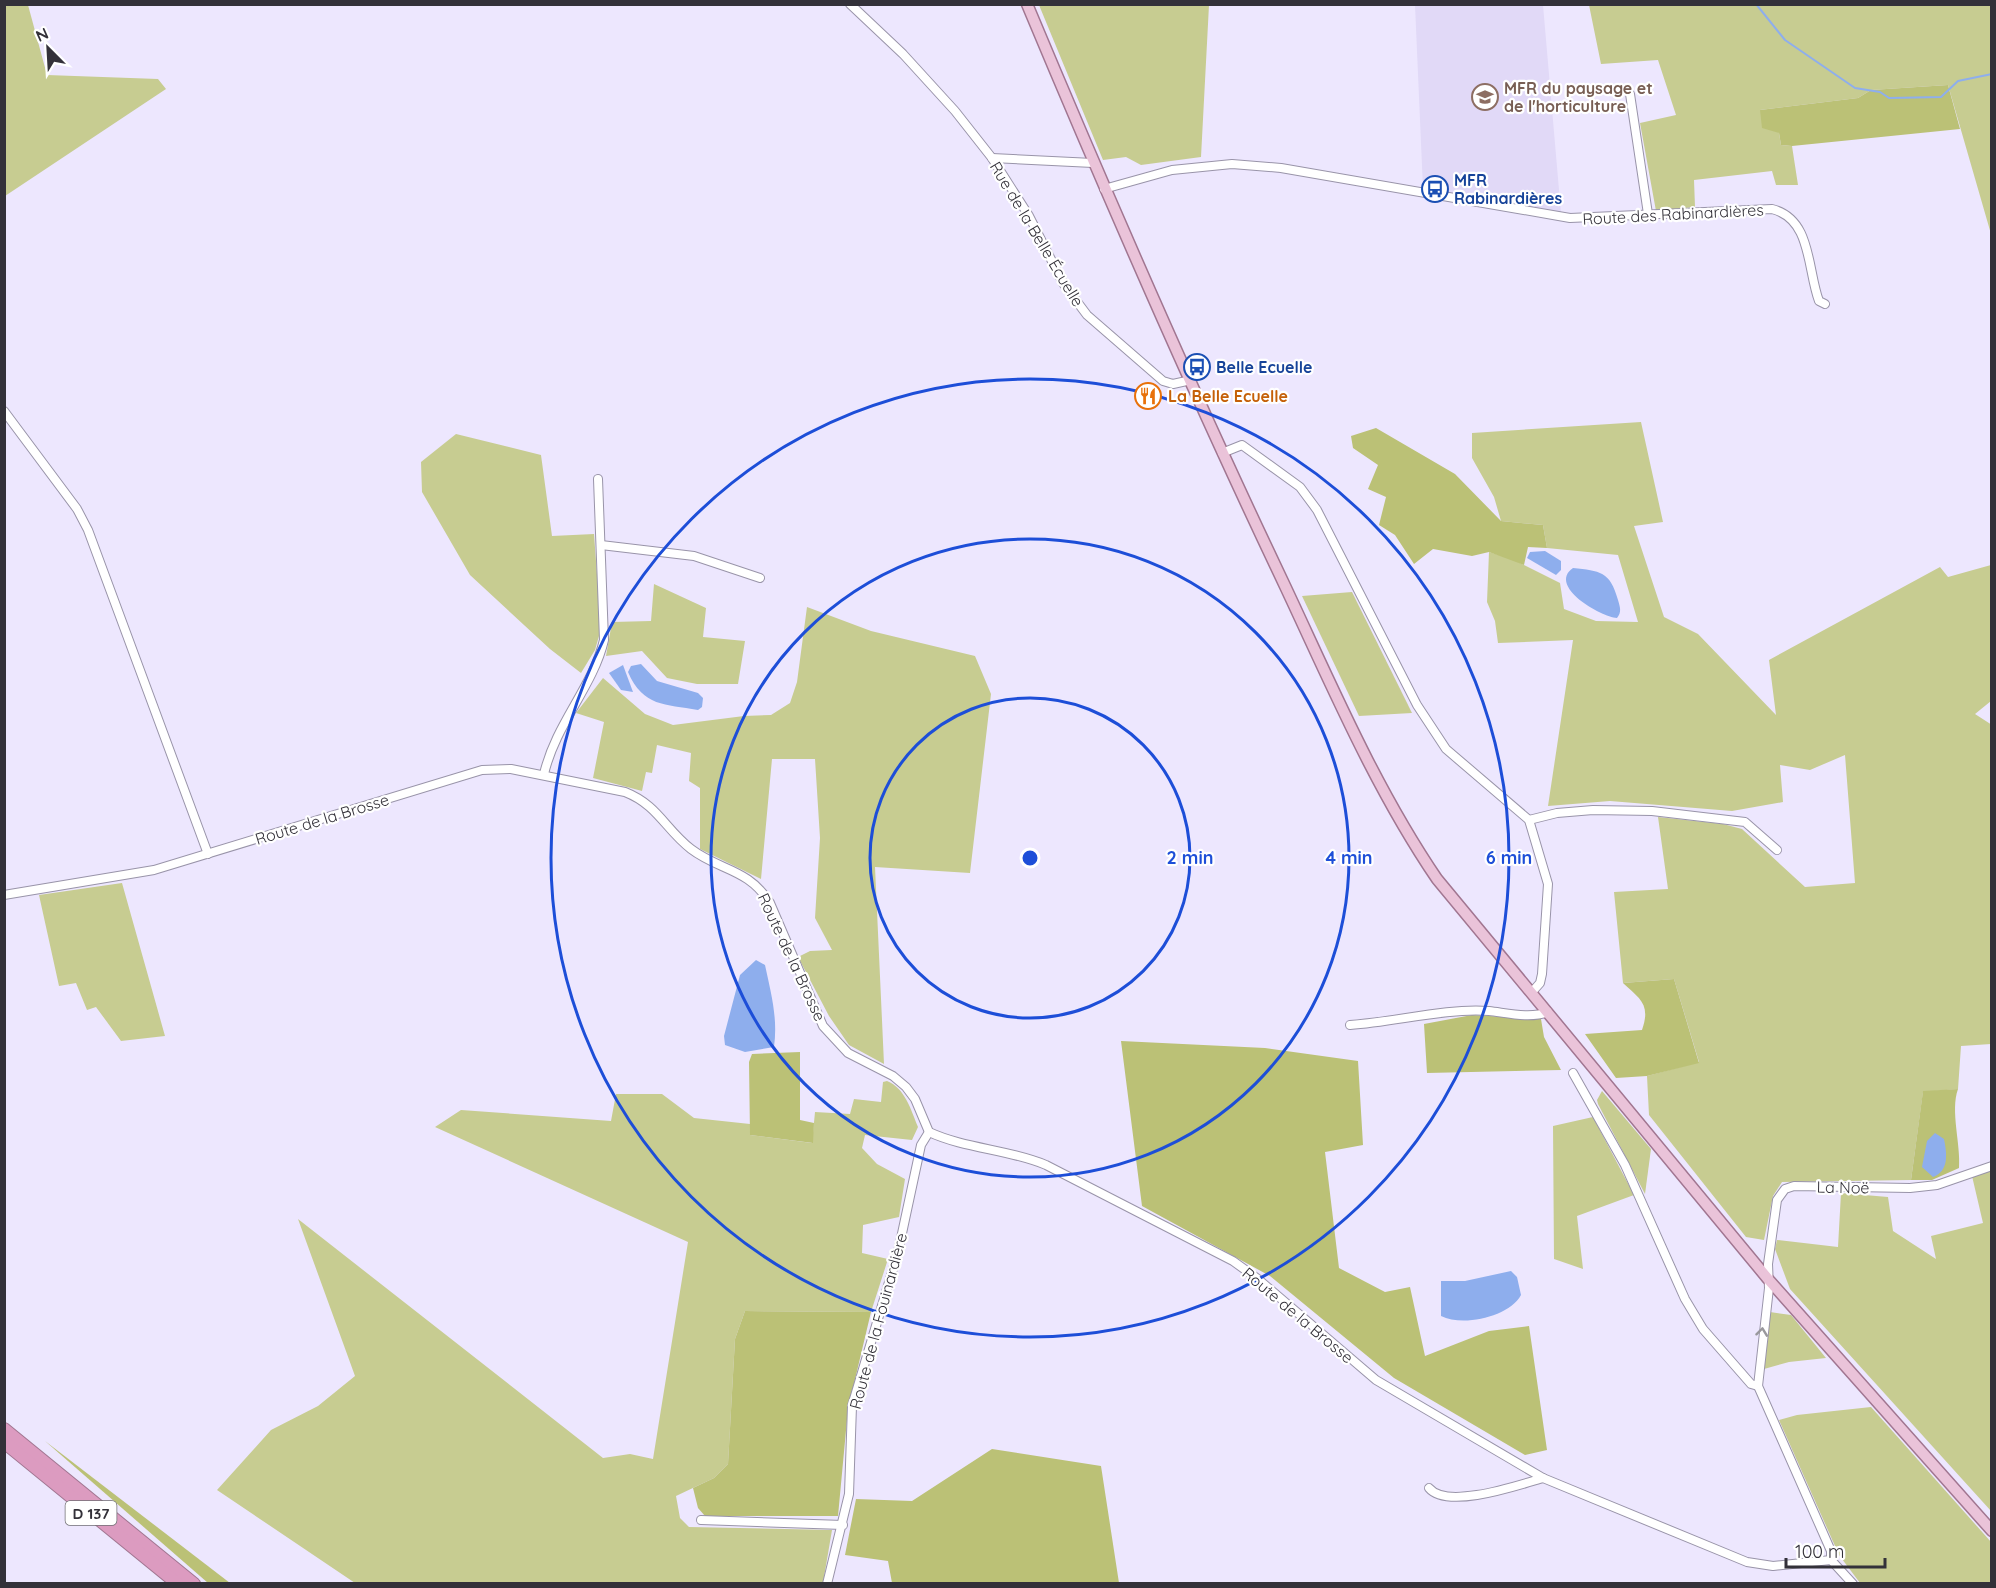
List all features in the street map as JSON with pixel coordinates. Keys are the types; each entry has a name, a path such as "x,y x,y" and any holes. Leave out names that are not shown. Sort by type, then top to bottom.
{"highway":[{"path":"4,1420 18,1433 24,1445"},
{"name":"D 137","path":"4,1429 194,1584"},
{"name":"D 137","path":"4,1442 178,1584"}],"main road":[{"path":"1027,4 1104,189 1222,453 1395,815 1437,879 1768,1279 1992,1531"}],"street":[{"name":"Rue de la Belle Écuelle","path":"850,4 903,54 955,111 992,158 1029,216 1063,283 1087,315 1163,381 1173,384 1191,381"},
{"path":"1630,94 1648,214"},
{"path":"992,158 1093,163"},
{"name":"Route des Rabinardières","path":"1104,189 1172,170 1232,164 1281,168 1570,218 1772,209 1785,214 1800,232 1813,285 1819,301 1825,304"},
{"path":"4,411 71,500 88,530 208,854"},
{"path":"1222,453 1242,445 1300,487 1317,510 1417,705 1446,749 1529,819 1548,884 1542,974 1540,983 1532,992"},
{"path":"544,774 554,742 595,665 602,647 604,624 598,479"},
{"path":"601,545 694,556 760,578"},
{"name":"Route de la Brosse","path":"4,895 137,873 208,854 482,770 511,769 544,774 642,798 681,841 694,851 744,875 760,887 770,903 823,1026 848,1053 892,1076 906,1087 915,1099 929,1132 944,1139 1026,1157 1046,1165 1233,1261 1258,1279 1376,1380 1543,1478 1748,1562 1773,1566 1831,1560"},
{"path":"1529,819 1557,813 1640,811 1745,822 1777,850"},
{"path":"1350,1025 1458,1012 1485,1011 1536,1016 1548,1012"},
{"path":"1573,1073 1626,1164 1685,1299 1703,1329 1751,1384 1758,1386 1831,1551 1831,1560 1853,1584"},
{"name":"Route de la Fouinardière","path":"827,1584 849,1494 852,1406 898,1252 921,1145 929,1132"},
{"name":"La Noë","path":"1758,1386 1777,1200 1785,1190 1794,1186 1910,1188 1937,1185 1992,1166"},
{"path":"1429,1488 1441,1496 1463,1497 1543,1478"},
{"path":"701,1520 843,1525"}],"shaded area":[{"name":"MFR du paysage et de l'horticulture","path":"1415,5 1543,5 1561,213 1423,189"}],"green space":[{"path":"5,4 28,5 47,75 158,79 166,89 5,196"},
{"path":"1039,5 1209,5 1201,157 1141,165 1126,157 1103,160"},
{"path":"1589,5 1991,5 1991,234 1948,85 1871,90 1858,98 1760,110 1779,133 1781,145 1792,146 1798,185 1776,185 1772,171 1694,180 1695,207 1656,211 1640,123 1676,115 1658,60 1601,64"},
{"path":"1948,85 1960,129 1792,146 1781,145 1779,133 1762,128 1760,110 1858,98 1871,90"},
{"path":"1641,422 1663,522 1634,526 1664,617 1698,634 1776,715 1769,660 1940,567 1948,577 1991,565 1991,701 1975,714 1992,725 1991,1044 1961,1046 1958,1089 1923,1092 1911,1180 1782,1182 1773,1196 1764,1240 1746,1237 1649,1115 1647,1076 1699,1062 1674,979 1623,983 1614,892 1668,889 1658,817 1723,824 1742,829 1805,887 1855,883 1845,755 1810,770 1780,765 1783,802 1732,811 1610,801 1548,806 1573,640 1498,643 1495,621 1487,602 1489,552 1512,559 1560,583 1564,609 1596,621 1638,622 1618,555 1547,548 1543,525 1501,521 1494,497 1472,458 1472,433"},
{"path":"1376,428 1455,474 1501,521 1543,525 1547,548 1528,547 1524,565 1489,552 1472,556 1433,549 1414,564 1395,535 1379,525 1386,497 1368,489 1378,465 1353,448 1351,436"},
{"path":"456,434 541,455 552,536 594,534 601,629 595,650 581,673 550,649 470,575 422,492 421,462"},
{"path":"654,584 706,608 703,637 745,641 738,684 697,684 667,678 642,651 606,656 612,622 651,621"},
{"path":"1352,592 1412,713 1359,716 1302,596"},
{"path":"807,607 871,631 975,656 991,694 970,873 875,867 884,1064 849,1045 829,1016 798,957 810,951 832,950 815,918 820,838 815,759 772,759 761,879 700,849 700,788 689,781 691,753 657,745 652,773 646,772 642,791 593,778 604,722 576,713 603,678 645,714 673,725 771,715 790,703 797,682"},
{"path":"122,883 165,1036 121,1041 96,1007 87,1010 76,983 59,986 39,895"},
{"path":"1674,979 1699,1063 1647,1076 1616,1078 1585,1034 1642,1030 1645,1014 1642,1003 1623,983"},
{"path":"1472,1015 1541,1019 1544,1037 1561,1070 1427,1073 1424,1024"},
{"path":"1121,1041 1265,1048 1358,1061 1363,1145 1325,1152 1339,1268 1385,1292 1410,1287 1425,1356 1489,1331 1529,1326 1547,1450 1525,1455 1394,1378 1270,1276 1142,1206"},
{"path":"800,1052 800,1120 814,1123 813,1143 750,1135 749,1062 752,1054"},
{"path":"887,1081 903,1094 918,1127 912,1140 865,1135 862,1148 877,1164 905,1179 899,1217 863,1225 862,1253 888,1259 871,1312 745,1311 735,1339 728,1464 714,1478 676,1496 680,1518 689,1527 832,1530 823,1583 355,1583 217,1490 271,1430 318,1406 355,1376 298,1219 603,1458 630,1454 653,1459 688,1242 435,1127 461,1110 611,1121 616,1094 662,1094 694,1118 750,1124 750,1135 812,1143 815,1112 850,1114 854,1099 881,1102 883,1082"},
{"path":"1958,1089 1955,1117 1959,1168 1932,1180 1911,1180 1923,1091"},
{"path":"1602,1091 1651,1149 1645,1194 1598,1104 1597,1100"},
{"path":"1593,1117 1634,1195 1577,1216 1583,1269 1554,1259 1553,1126"},
{"path":"1991,1169 1991,1511 1790,1289 1775,1249 1777,1240 1838,1247 1841,1193 1888,1197 1893,1231 1936,1259 1931,1236 1983,1223 1972,1176"},
{"path":"745,1311 871,1312 848,1409 838,1516 705,1516 698,1508 693,1488 714,1478 728,1464 735,1339"},
{"path":"1770,1312 1791,1315 1826,1358 1789,1362 1764,1369"},
{"path":"1871,1407 1991,1542 1991,1583 1860,1583 1839,1555 1779,1420 1797,1415"},
{"path":"45,1441 230,1583 208,1583"},
{"path":"992,1449 1101,1466 1119,1583 892,1583 888,1561 845,1555 856,1499 912,1501"}],"water":[{"path":"1545,551 1561,561 1561,570 1556,575 1527,558 1530,552"},
{"path":"1573,568 1597,572 1607,578 1615,590 1619,605 1620,612 1617,618 1589,606 1571,591 1567,583 1567,575"},
{"path":"641,664 657,681 698,693 703,698 702,707 698,710 665,705 648,698 634,683 628,672 631,666"},
{"path":"623,665 633,692 621,690 609,673"},
{"path":"756,960 765,965 770,986 774,1016 774,1047 745,1052 725,1045 724,1036 740,975"},
{"path":"1935,1133 1944,1139 1946,1161 1942,1171 1933,1177 1922,1167 1927,1141"},
{"path":"1511,1271 1517,1277 1521,1295 1507,1309 1473,1320 1450,1319 1441,1316 1441,1281 1465,1281"}],"waterway":[{"path":"1756,4 1785,40 1855,88 1880,92 1889,98 1941,97 1958,81 1992,74"}],"place":[{"name":"MFR du paysage et de l'horticulture","path":"1485,97"},
{"name":"MFR Rabinardières","path":"1435,189"},
{"name":"Belle Ecuelle","path":"1197,367"},
{"name":"La Belle Ecuelle","path":"1148,396"}]}
